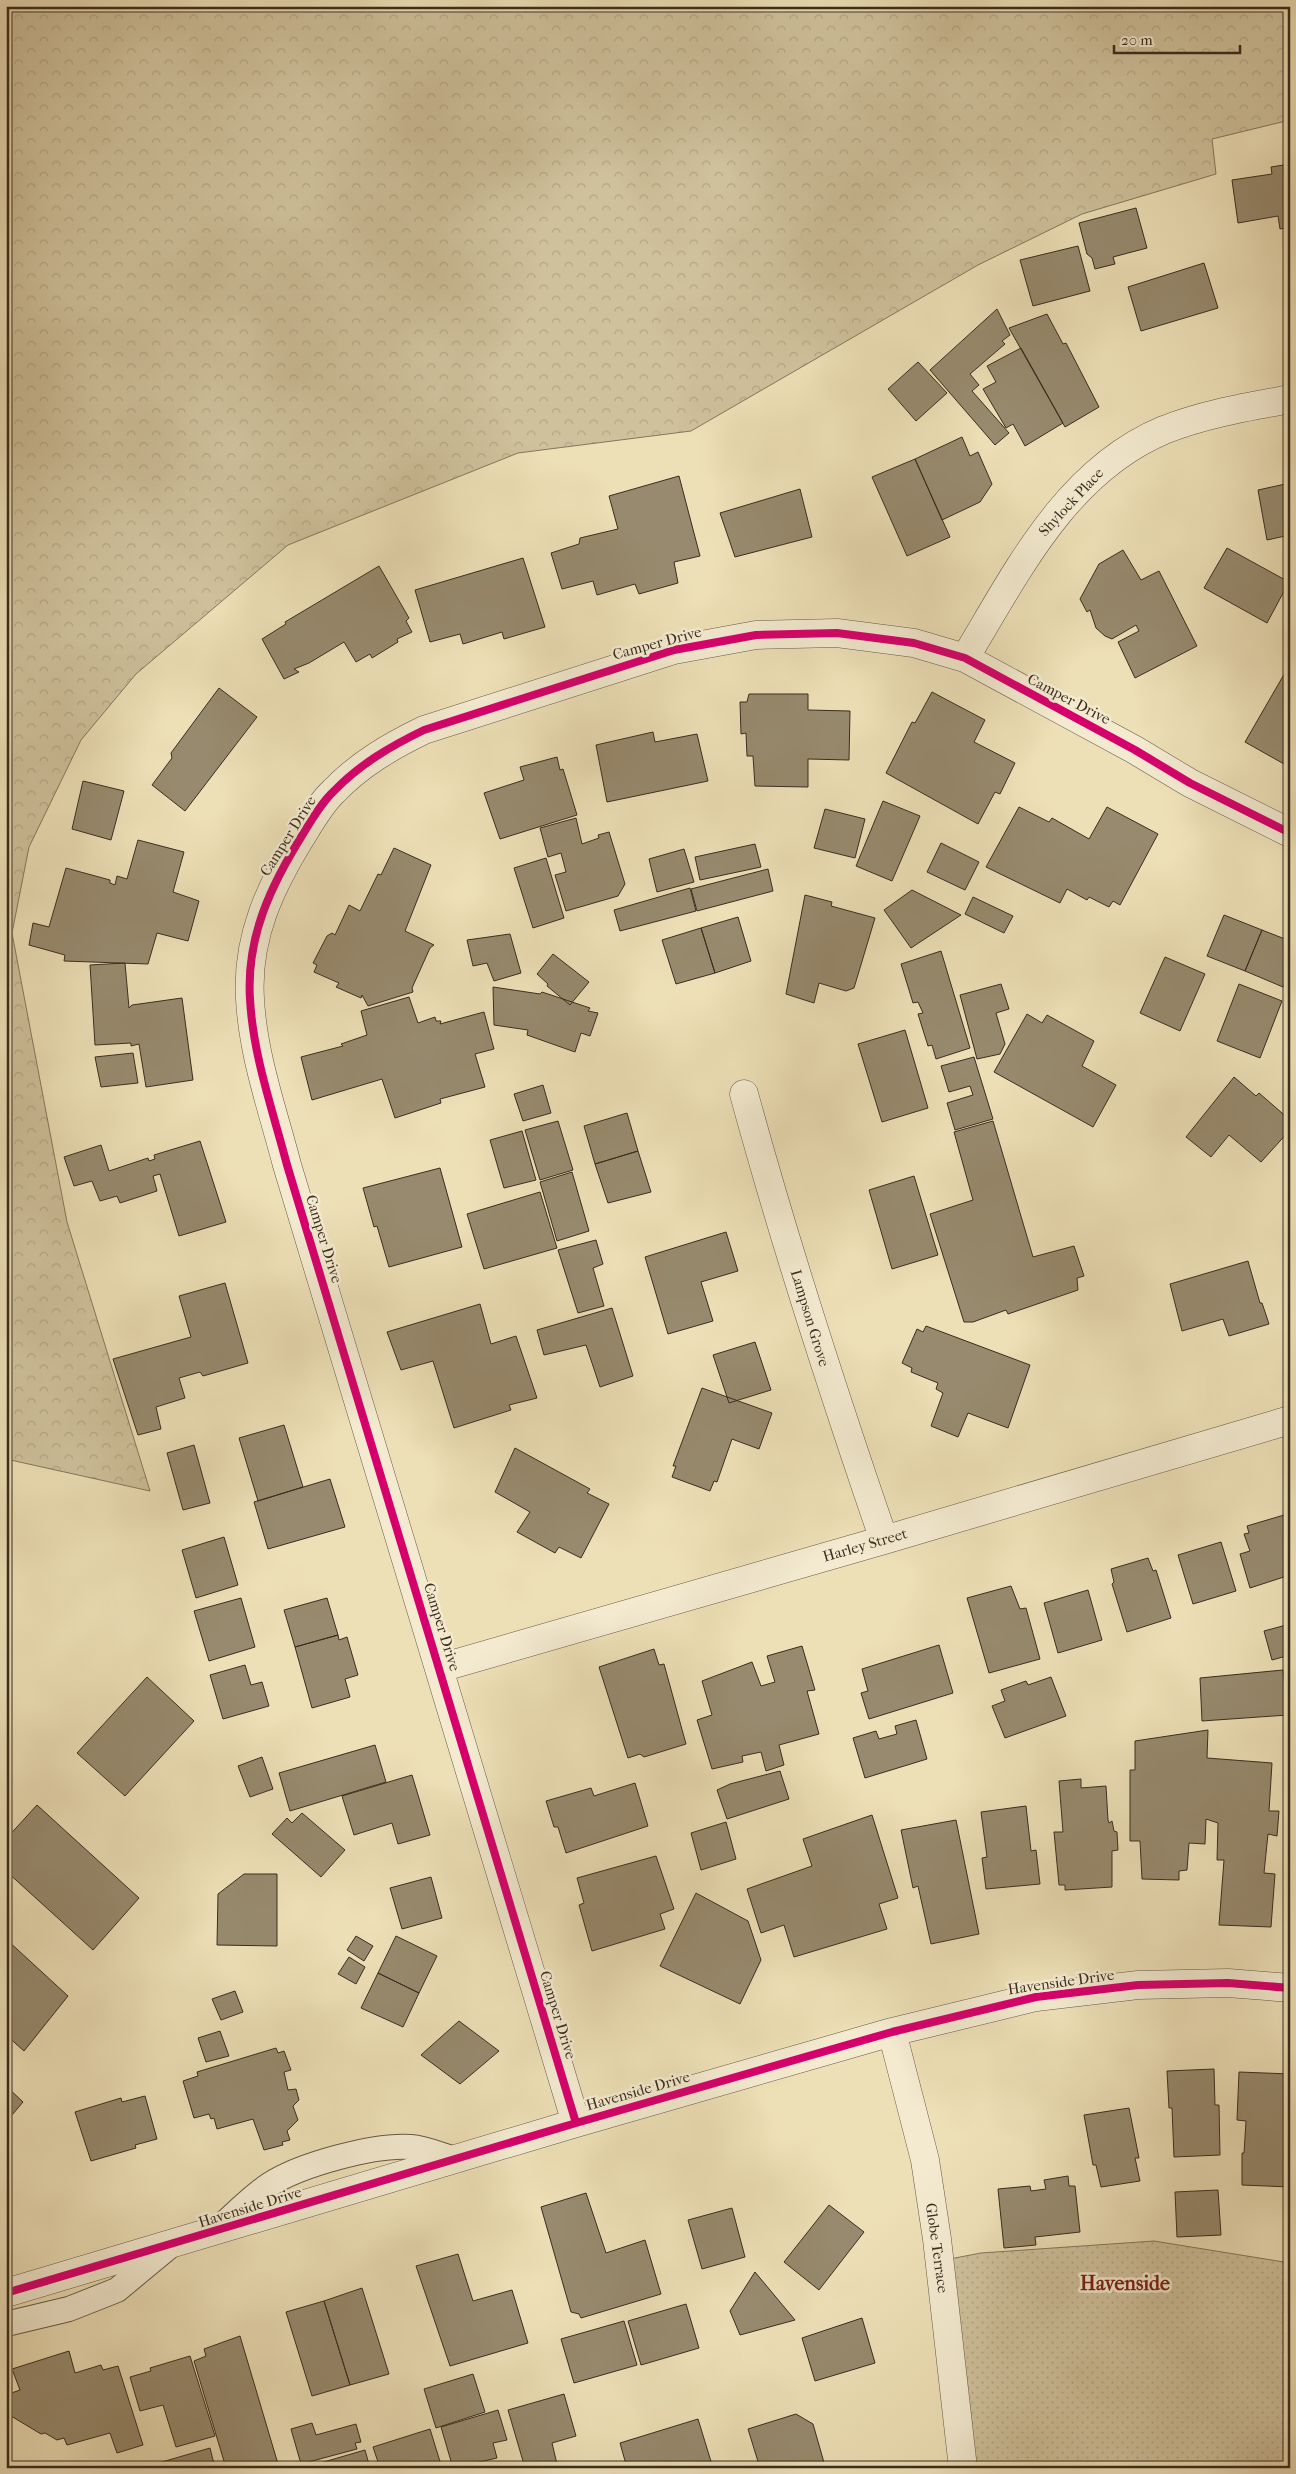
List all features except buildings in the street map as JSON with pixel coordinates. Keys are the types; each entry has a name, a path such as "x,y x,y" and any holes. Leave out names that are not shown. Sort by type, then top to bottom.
{"street":[{"name":"Shylock Place","path":"965,658 1042,532 1097,472 1127,449 1164,430 1209,415 1290,399"},
{"name":"Camper Drive","path":"576,2122 287,1165 254,1038 249,971 252,947 262,912 280,870 332,792 364,764 392,746 424,730 674,650 756,635 787,633 837,633 914,643 965,658 1135,750 1190,783 1290,833"},
{"name":"Lampson Grove","path":"744,1094 769,1185 831,1386 884,1540"},
{"name":"Harley Street","path":"440,1668 1290,1420"},
{"name":"Havenside Drive","path":"6,2293 170,2246 576,2122 892,2032 1036,1997 1120,1987 1228,1983 1290,1988"},
{"name":"Globe Terrace","path":"892,2032 925,2160 937,2239 963,2468"}],"lane":[{"path":"6,2324 34,2319 69,2309 111,2293 135,2277 170,2246"}],"green space":[{"path":"6,6 1290,6 1290,120 1212,139 1216,174 1082,214 978,265 691,431 518,453 288,545 136,674 81,740 29,847 12,933 67,1222 150,1491 6,1459"},
{"path":"1154,2241 1290,2263 1290,2468 962,2468 939,2261 981,2253"}],"cycle path":[{"path":"576,2123 287,1165 259,1062 250,999 252,954 263,912 291,853 321,805 344,781 376,756 424,730 674,650 756,635 837,633 914,643 965,658 1135,750 1190,783 1290,833"},
{"path":"6,2293 576,2123 892,2032 1036,1997 1138,1985 1228,1983 1290,1988"}],"district":[{"name":"Havenside","path":"1125,2283"}]}
